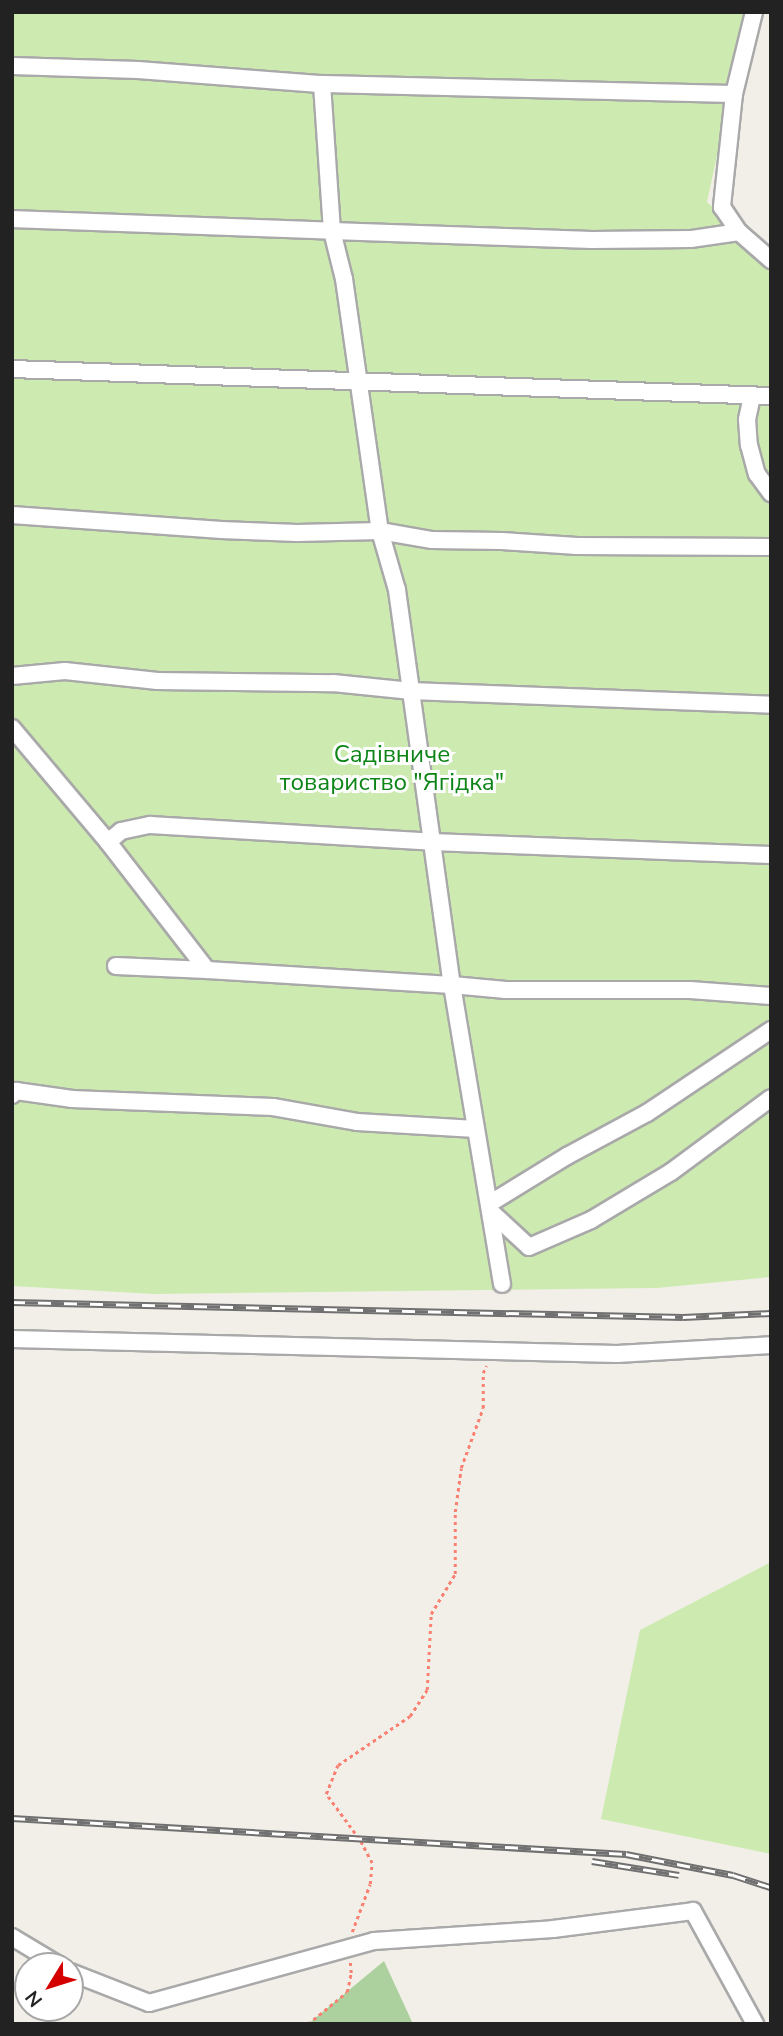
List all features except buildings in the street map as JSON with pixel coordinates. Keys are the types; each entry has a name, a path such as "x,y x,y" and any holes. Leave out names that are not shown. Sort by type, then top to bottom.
{"street":[{"path":"754,12 734,94 722,207 739,232 771,260"},
{"path":"12,66 138,70 323,84 734,94"},
{"path":"323,84 332,231 344,279 380,531 397,590 452,985 502,1284"},
{"path":"12,219 592,240 691,239 739,232"},
{"path":"12,369 771,396"},
{"path":"752,396 747,419 749,445 757,474 771,494"},
{"path":"12,515 221,530 297,533 380,531 432,540 577,546 771,547"},
{"path":"12,676 65,671 157,681 333,683 412,691 771,705"},
{"path":"12,728 108,842 208,970"},
{"path":"108,842 121,831 150,825 432,842 771,855"},
{"path":"116,967 208,970 506,990 691,990 771,996"},
{"path":"490,1207 567,1156 647,1113 771,1030"},
{"path":"12,1095 16,1091 72,1099 273,1107 357,1122 476,1129"},
{"path":"490,1207 529,1247 591,1220 671,1172 771,1098"},
{"path":"12,1339 617,1354 771,1345"},
{"path":"84,1977 149,2003 374,1941 553,1929 692,1911 755,2024"},
{"path":"12,1937 37,1952"}],"path":[{"path":"308,2024 347,1992 351,1973 347,1948 370,1884 372,1863 359,1839 326,1794 338,1765 410,1716 427,1689 431,1614 455,1574 455,1511 461,1468 483,1408 483,1373 494,1351"}],"green space":[{"name":"Садівниче товариство \"Ягідка\"","path":"12,12 748,12 707,202 771,260 771,1277 657,1288 154,1294 12,1286"},
{"path":"771,1562 771,1854 601,1819 640,1630"},
{"path":"384,1961 413,2024 308,2024"}],"railway":[{"path":"12,1302 683,1317 771,1313"},
{"path":"12,1818 626,1854 733,1875 771,1887"},
{"path":"592,1861 679,1875"}]}
